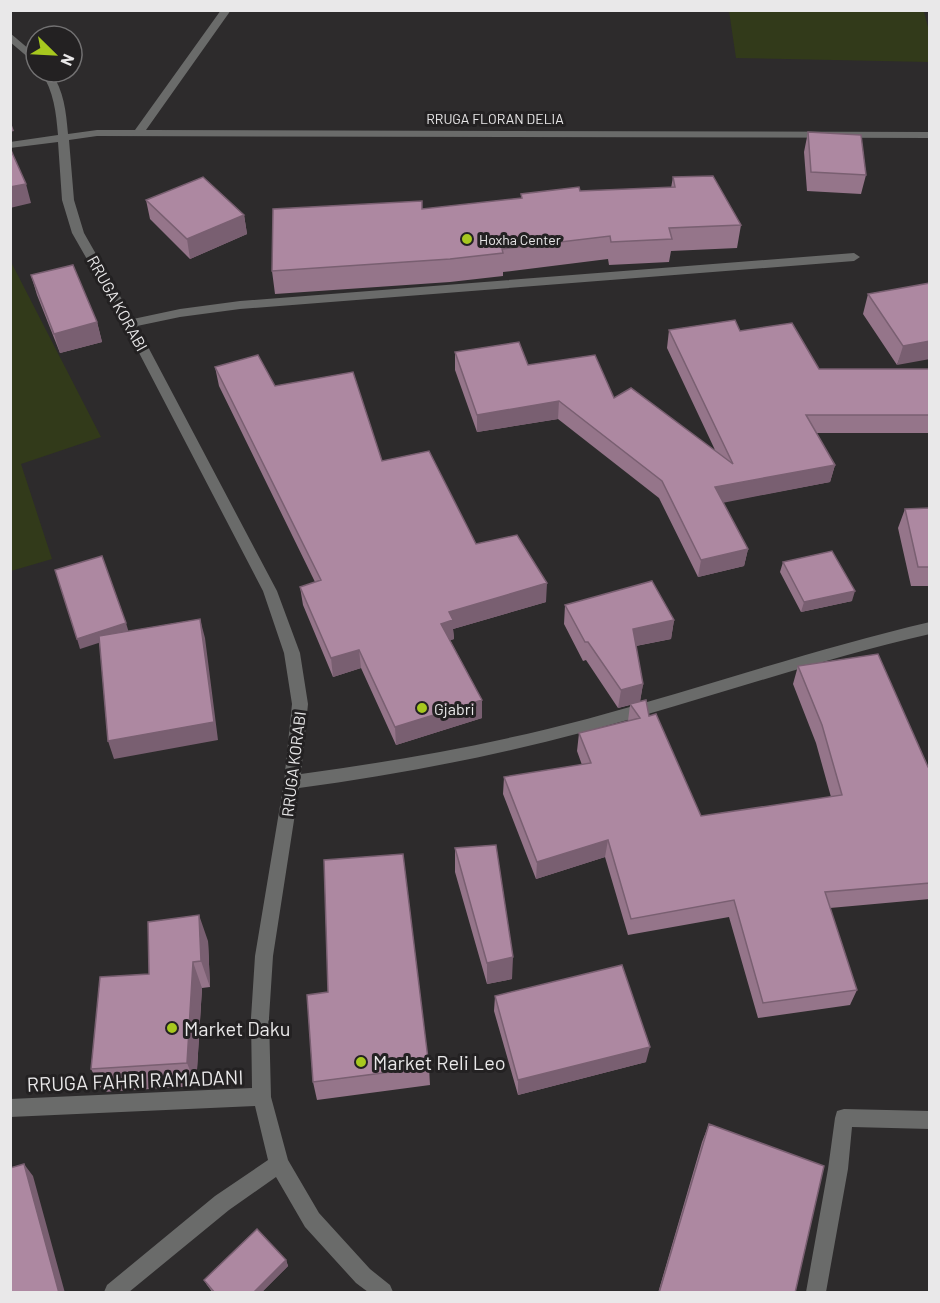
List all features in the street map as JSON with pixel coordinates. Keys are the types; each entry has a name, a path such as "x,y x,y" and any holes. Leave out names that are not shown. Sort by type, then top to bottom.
{"street":[{"path":"139,132 226,10"},
{"path":"10,36 24,49"},
{"name":"RRUGA KORABI","path":"54,84 61,109 68,200 78,233 130,324 270,591 292,653 300,704 292,782 264,956 260,1018 262,1097 279,1164 312,1220 363,1276 383,1293"},
{"name":"RRUGA FLORAN DELIA","path":"10,145 97,133 139,132 930,135"},
{"path":"130,324 240,305 854,257"},
{"path":"292,782 384,771 489,750 625,714 877,639 930,628"},
{"name":"RRUGA FAHRI RAMADANI","path":"10,1108 262,1097"},
{"path":"816,1293 838,1169 844,1118 930,1120"},
{"path":"114,1293 222,1203 279,1164"}],"green space":[{"path":"729,11 924,12 929,31 929,62 736,58"},
{"path":"10,260 101,437 21,464 52,559 11,571"}],"building":[{"path":"808,132 861,135 866,175 811,172"},
{"path":"10,148 26,184 10,187"},
{"path":"713,176 741,225 669,228 672,239 611,242 610,236 502,249 503,253 450,259 272,271 273,209 422,201 422,209 522,198 521,194 579,187 580,191 675,187 673,177"},
{"path":"203,177 244,215 187,239 146,200"},
{"path":"73,265 97,322 54,334 31,275"},
{"path":"930,283 930,341 903,346 868,294"},
{"path":"735,320 740,331 792,323 819,369 930,369 930,415 806,415 835,465 715,487 748,549 701,560 662,481 559,401 477,415 455,352 519,342 528,365 595,355 614,398 631,388 733,464 669,330"},
{"path":"258,355 275,386 353,372 382,461 429,451 476,544 517,535 547,583 449,612 453,620 441,624 482,700 395,727 359,650 331,658 300,587 321,580 215,367"},
{"path":"930,508 930,567 918,567 905,509"},
{"path":"832,551 855,591 804,602 783,562"},
{"path":"102,556 126,623 77,639 55,570"},
{"path":"652,581 674,620 633,629 643,684 621,690 588,642 585,642 565,605"},
{"path":"200,619 214,722 108,741 99,636"},
{"path":"878,654 928,767 930,767 930,883 825,892 857,990 763,1003 734,900 631,919 608,840 537,862 504,777 591,763 579,733 640,718 630,704 646,700 649,716 656,714 701,816 842,795 822,725 798,666"},
{"path":"496,845 513,957 487,963 455,848"},
{"path":"403,854 429,1067 313,1082 307,995 328,992 324,860"},
{"path":"199,915 201,961 193,962 187,1063 91,1069 100,977 149,974 148,922"},
{"path":"622,965 650,1047 518,1080 495,996"},
{"path":"709,1124 824,1166 795,1293 659,1293"},
{"path":"24,1164 59,1293 10,1293 10,1168"},
{"path":"257,1229 286,1260 253,1293 215,1293 204,1280"}],"place":[{"name":"Hoxha Center","path":"467,239"},
{"name":"Gjabri","path":"422,708"},
{"name":"Market Daku","path":"172,1028"},
{"name":"Market Reli Leo","path":"361,1062"}]}
